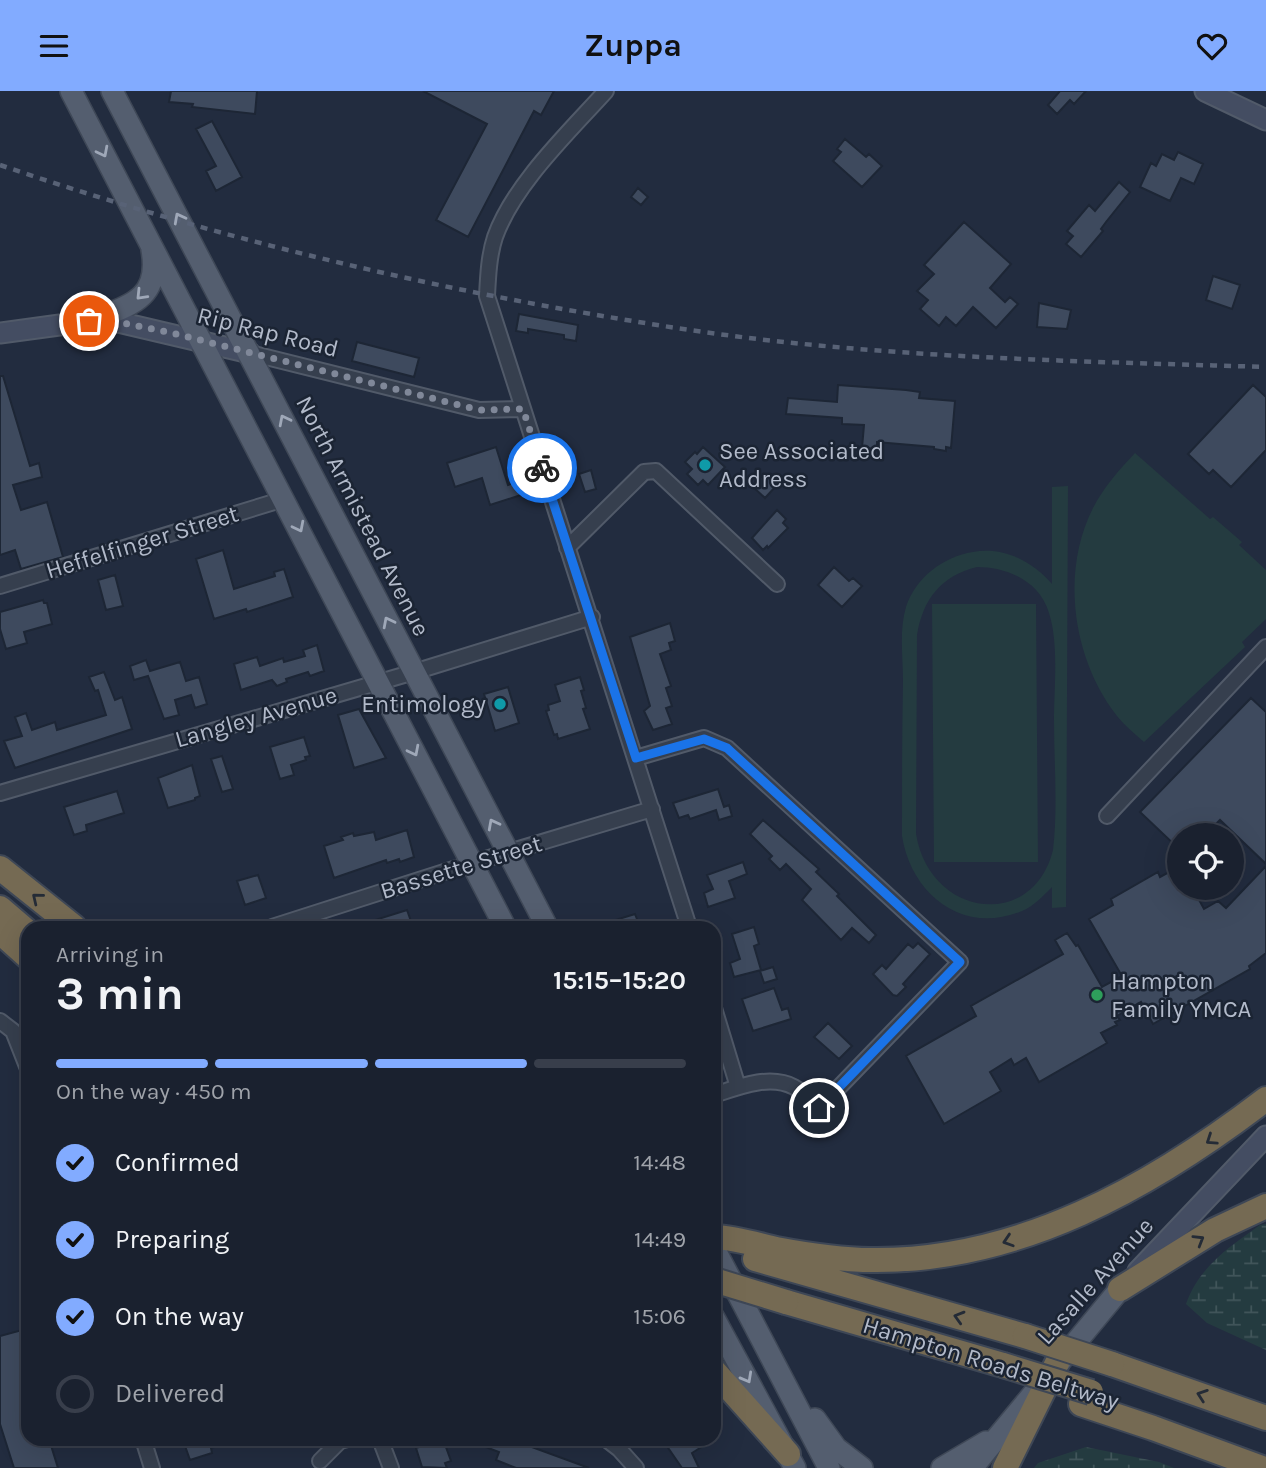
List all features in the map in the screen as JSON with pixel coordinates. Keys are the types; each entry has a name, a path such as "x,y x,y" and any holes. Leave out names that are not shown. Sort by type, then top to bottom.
{"highway":[{"path":"0,868 66,921"},
{"path":"0,908 21,926"},
{"path":"0,932 21,951"},
{"path":"721,1237 731,1238 756,1252 873,1260 933,1257 993,1247 1055,1226 1149,1179 1210,1141 1266,1100"},
{"path":"1120,1289 1215,1230 1266,1206"},
{"name":"Hampton Roads Beltway","path":"721,1249 756,1252 1112,1364 1264,1417"},
{"name":"Hampton Roads Beltway","path":"721,1282 915,1339 999,1371 1266,1452"},
{"path":"1005,1468 1057,1363"},
{"path":"721,1379 792,1461"},
{"path":"1086,1398 1153,1428 1262,1468"}],"main road":[{"path":"71,91 502,921"},
{"name":"North Armistead Avenue","path":"112,91 544,921"},
{"path":"1205,91 1266,120"},
{"path":"89,321 135,303 148,290 155,268 150,241"},
{"name":"Rip Rap Road","path":"0,333 89,321 118,322 250,353"},
{"name":"Lasalle Avenue","path":"972,1468 1120,1289 1266,1136"},
{"path":"721,1261 829,1468"},
{"path":"721,1331 792,1461"},
{"path":"780,1374 836,1448 862,1468"},
{"path":"942,1468 997,1436"}],"street":[{"path":"606,91 544,160 517,197 496,236 489,267 487,296 567,548 592,617 687,921"},
{"name":"Rip Rap Road","path":"250,353 479,410 523,409"},
{"path":"567,548 644,472 656,471 777,584"},
{"name":"Heffelfinger Street","path":"0,586 284,499"},
{"name":"Langley Avenue","path":"0,793 592,617"},
{"path":"1107,816 1266,647"},
{"path":"636,758 704,739 727,748 960,962 819,1108 794,1087 773,1080 721,1093"},
{"name":"Bassette Street","path":"291,921 652,809"},
{"path":"1,1021 13,1031 21,1051"},
{"path":"721,1032 738,1087"},
{"path":"145,1446 152,1468"},
{"path":"320,1461 335,1446"},
{"path":"383,1446 391,1468"},
{"path":"616,1446 636,1468"}],"green space":[{"path":"1135,453 1210,519 1213,517 1242,542 1239,545 1266,570 1266,619 1242,642 1245,647 1144,742 1117,716 1090,669 1081,643 1074,588 1083,533 1093,508 1112,479"},
{"path":"1068,486 1066,907 1052,908 1052,887 1022,911 1000,917 980,918 960,914 943,905 928,892 916,876 907,857 902,836 904,616 916,586 932,570 951,558 973,552 996,551 1017,558 1036,569 1052,584 1052,487","holes":["977,567 1011,573 1030,584 1045,602 1049,613 1055,652 1055,818 1053,850 1042,876 1025,893 1005,903 982,904 960,897 940,883 925,862 916,834 917,635 929,600 944,583 964,571"]},
{"path":"932,604 1036,604 1038,862 934,862"},
{"path":"1266,1224 1266,1350 1207,1323 1186,1304 1199,1279 1216,1259 1237,1241 1260,1225"},
{"path":"1086,1447 1159,1462 1174,1468 1034,1468 1038,1463"}],"building":[{"path":"171,91 257,91 255,114 169,102"},
{"path":"423,91 554,91 541,115 534,111 468,237 436,220 487,124"},
{"path":"1060,91 1086,91 1074,104 1070,100 1057,114 1048,105"},
{"path":"212,121 242,177 216,191 206,171 216,166 196,129"},
{"path":"845,139 866,157 869,154 882,166 862,187 833,161 841,152 837,149"},
{"path":"1178,152 1203,164 1194,184 1181,178 1170,201 1140,187 1151,163 1156,166 1162,154 1174,160"},
{"path":"1119,182 1130,192 1081,257 1066,244 1073,236 1067,231 1089,205 1095,211"},
{"path":"638,188 648,197 641,205 631,197"},
{"path":"964,222 1011,264 990,288 1005,302 1010,297 1018,304 996,328 973,307 956,326 946,317 939,326 920,309 928,300 917,291 934,274 924,265"},
{"path":"1213,276 1240,285 1232,309 1206,300"},
{"path":"1039,303 1071,310 1067,329 1037,327"},
{"path":"519,314 578,325 576,341 564,339 564,335 528,329 528,333 516,331"},
{"path":"357,342 419,358 414,377 352,361"},
{"path":"0,376 3,376 30,466 39,463 42,477 13,485 21,510 47,502 63,557 21,569 15,550 0,555"},
{"path":"838,385 906,390 920,392 919,398 955,401 951,448 946,447 946,451 934,447 877,442 877,449 862,448 864,425 842,424 842,418 786,414 788,398 837,402"},
{"path":"1253,385 1266,397 1266,450 1231,487 1213,470 1209,474 1188,454"},
{"path":"496,447 508,485 517,482 521,495 490,505 482,478 455,487 447,463"},
{"name":"See Associated Address","path":"703,447 725,467 708,485 703,480 698,485 687,474 692,469 685,462"},
{"path":"591,470 596,489 585,492 579,474"},
{"path":"764,474 777,485 765,498 752,486"},
{"path":"777,510 786,519 783,523 788,528 763,550 752,538"},
{"path":"223,550 234,589 275,576 274,572 284,569 293,597 247,612 246,609 214,619 196,559"},
{"path":"834,567 849,581 853,578 862,586 842,607 818,585"},
{"path":"115,575 123,606 106,610 98,580"},
{"path":"43,600 47,603 52,624 24,632 27,643 6,649 0,629 0,612"},
{"path":"670,623 675,641 669,643 671,650 660,654 671,686 666,688 672,706 666,708 672,724 653,730 644,711 650,706 630,637"},
{"path":"317,645 324,671 310,676 308,672 286,679 287,682 277,686 272,680 241,690 234,664 257,657 260,666 283,658 284,662 305,656 303,650"},
{"path":"146,660 150,671 180,662 186,681 199,677 207,704 195,708 191,695 175,700 179,715 164,719 148,676 134,680 130,666"},
{"path":"104,672 115,700 122,697 132,729 15,768 4,741 22,736 15,717 26,713 32,730 55,722 57,730 106,715 98,690 95,691 89,677"},
{"path":"580,677 586,708 583,709 590,729 558,739 557,734 554,735 546,711 549,710 548,705 560,701 555,685"},
{"name":"Entimology","path":"508,687 519,723 495,731 484,694"},
{"path":"1251,698 1266,712 1266,864 1244,843 1244,823 1223,823 1220,820 1217,823 1167,823 1167,838 1140,812"},
{"path":"359,709 386,758 354,768 338,715"},
{"path":"304,737 310,756 291,765 294,775 280,779 270,747"},
{"path":"222,756 233,789 222,792 211,759"},
{"path":"192,765 200,796 168,808 158,778"},
{"path":"718,789 724,807 729,805 732,816 719,820 716,810 690,819 688,815 679,818 673,803"},
{"path":"117,791 124,813 86,825 87,831 74,835 64,807"},
{"path":"763,820 819,869 816,872 876,935 869,943 852,928 841,940 802,900 811,889 786,864 780,870 769,859 772,856 750,834"},
{"path":"407,830 414,857 400,862 399,859 387,863 386,860 334,878 324,846 343,840 341,837 353,833 354,836 374,832 376,840"},
{"path":"743,862 747,874 729,881 735,898 708,907 704,893 713,889 707,875"},
{"name":"Hampton Family YMCA","path":"1266,866 1266,953 1249,966 1250,969 1153,1024 1141,1002 1117,1016 1120,1020 1115,1022 1117,1025 1101,1033 1107,1043 1039,1082 1026,1058 1014,1065 1011,1059 990,1072 1001,1091 944,1124 906,1056 976,1016 971,1006 1063,954 1055,940 1067,933 1076,946 1078,945 1102,987 1122,976 1089,919 1113,905 1111,899 1158,872 1160,877 1167,873 1167,900 1199,900 1204,909 1218,901 1226,908 1234,900 1244,900 1244,889"},
{"path":"258,875 266,898 245,905 237,881"},
{"path":"407,910 411,921 372,921"},
{"path":"635,914 638,921 612,921"},
{"path":"754,927 759,944 754,946 761,970 734,977 730,963 740,959 732,934"},
{"path":"918,943 930,954 903,984 906,987 897,996 893,995 873,974 882,965 886,969 908,944 913,948"},
{"path":"773,967 777,979 764,983 760,971"},
{"path":"774,988 782,1010 788,1008 791,1019 753,1031 742,999"},
{"path":"828,1023 852,1046 839,1059 814,1037"},
{"path":"21,1330 21,1446 51,1446 58,1468 14,1468 0,1424 0,1336"},
{"path":"185,1446 217,1446 211,1448 212,1453 190,1460"},
{"path":"446,1446 451,1461 445,1463 447,1468 422,1467 416,1448"},
{"path":"483,1446 529,1446 589,1468 516,1468 496,1460 499,1452"},
{"path":"667,1446 703,1446 692,1453 699,1468 682,1468"}],"railway":[{"path":"0,165 137,209 276,247 486,295 639,322 775,341 897,352 1266,367"}],"way so far":[{"path":"89,321 118,322 172,333 479,410 523,409 542,468"}],"place":[{"name":"See Associated Address","path":"705,465"},
{"name":"Entimology","path":"500,704"},
{"name":"Hampton Family YMCA","path":"1097,995"}],"route":[{"path":"542,468 636,758 704,739 727,748 960,962 819,1108"}]}
